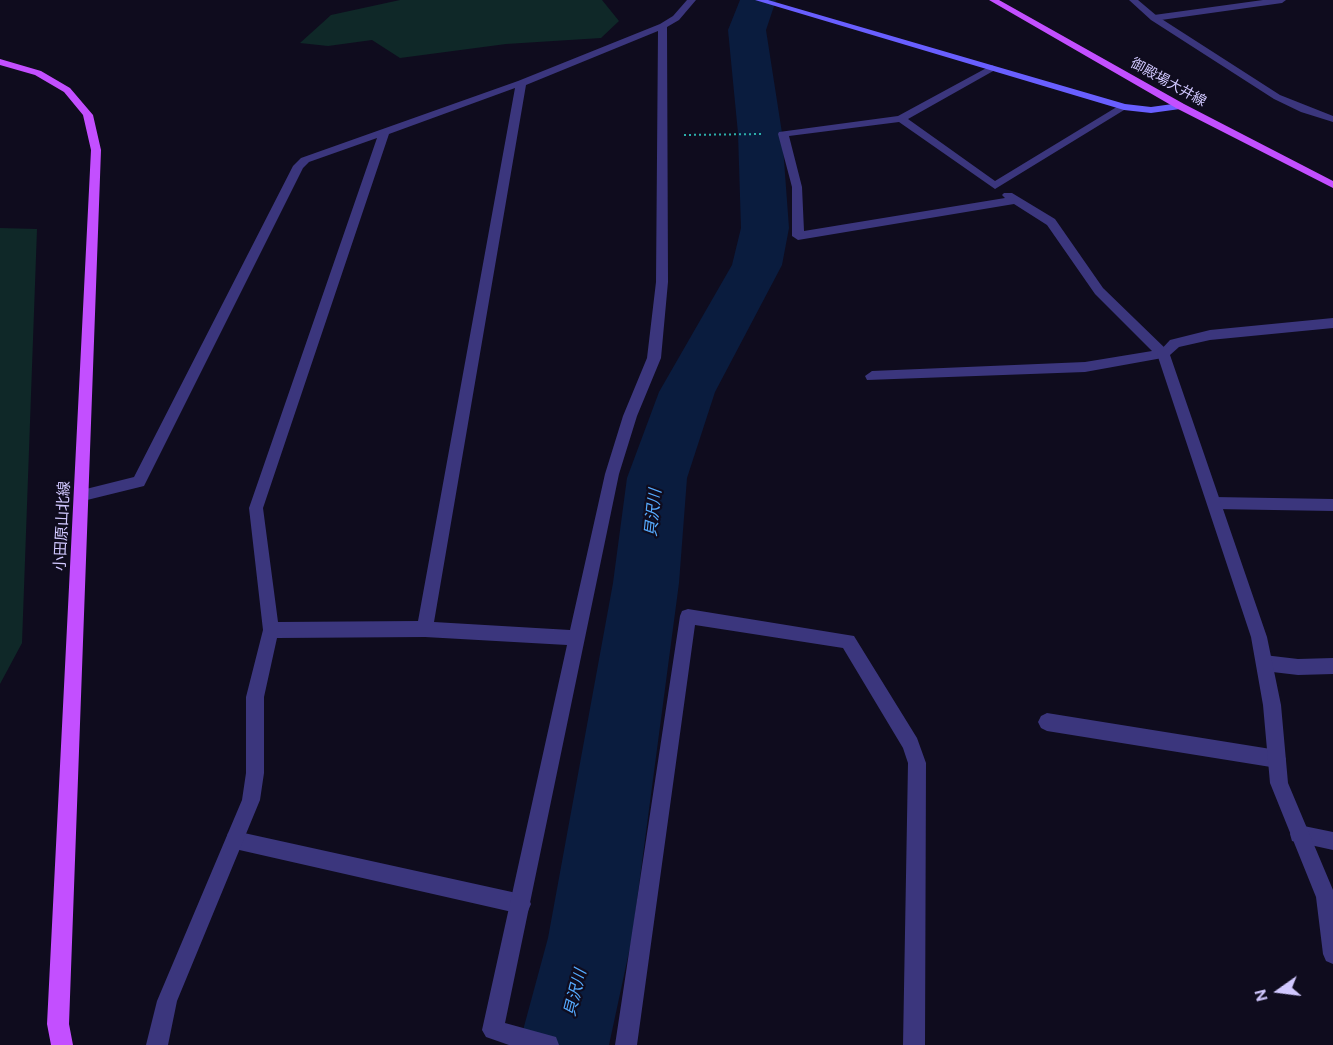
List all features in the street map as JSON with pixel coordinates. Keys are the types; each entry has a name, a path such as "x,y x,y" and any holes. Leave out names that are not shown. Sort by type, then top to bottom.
{"main road":[{"name":"御殿場大井線","path":"993,0 1180,106 1333,184"},
{"name":"小田原山北線","path":"0,62 38,72 67,90 88,115 96,150 83,495 59,1012 62,1045"}],"street":[{"path":"83,495 139,482 298,166 305,160 520,83 663,26 676,18 692,0"},
{"path":"759,0 773,6 1124,107 1150,110 1180,106"},
{"path":"1133,0 1154,18 1277,97 1305,110 1333,119"},
{"path":"1154,18 1282,0"},
{"path":"548,1045 493,1030 612,474 630,416 654,358 662,282 663,26"},
{"path":"992,68 901,119 783,134 797,187 798,236 1014,200"},
{"path":"425,629 520,83"},
{"path":"995,186 1124,107"},
{"path":"901,119 1014,200 1051,222 1099,291 1163,354 1259,637 1272,705 1279,783 1326,897 1333,954"},
{"path":"157,1045 167,1001 251,800 255,773 255,697 271,630 256,508 384,132"},
{"path":"872,376 1085,367 1163,354 1175,343 1210,335 1333,323"},
{"path":"1214,503 1333,505"},
{"path":"626,1045 688,616 848,641 911,744 917,763 914,1045"},
{"path":"271,630 425,629 577,638"},
{"path":"1264,663 1298,667 1333,666"},
{"path":"1047,722 1277,759"},
{"path":"1299,834 1333,841"},
{"path":"235,840 521,904"}],"path":[{"path":"663,135 783,134"}],"green space":[{"path":"400,0 602,0 619,21 601,38 506,44 400,58 372,40 328,46 300,43 331,15"},
{"path":"0,228 37,229 22,643 0,684"}],"waterway":[{"name":"貝沢川","path":"564,1045 590,938 646,583 657,478 687,392 757,265 765,228 760,133 747,30 758,0"}]}
